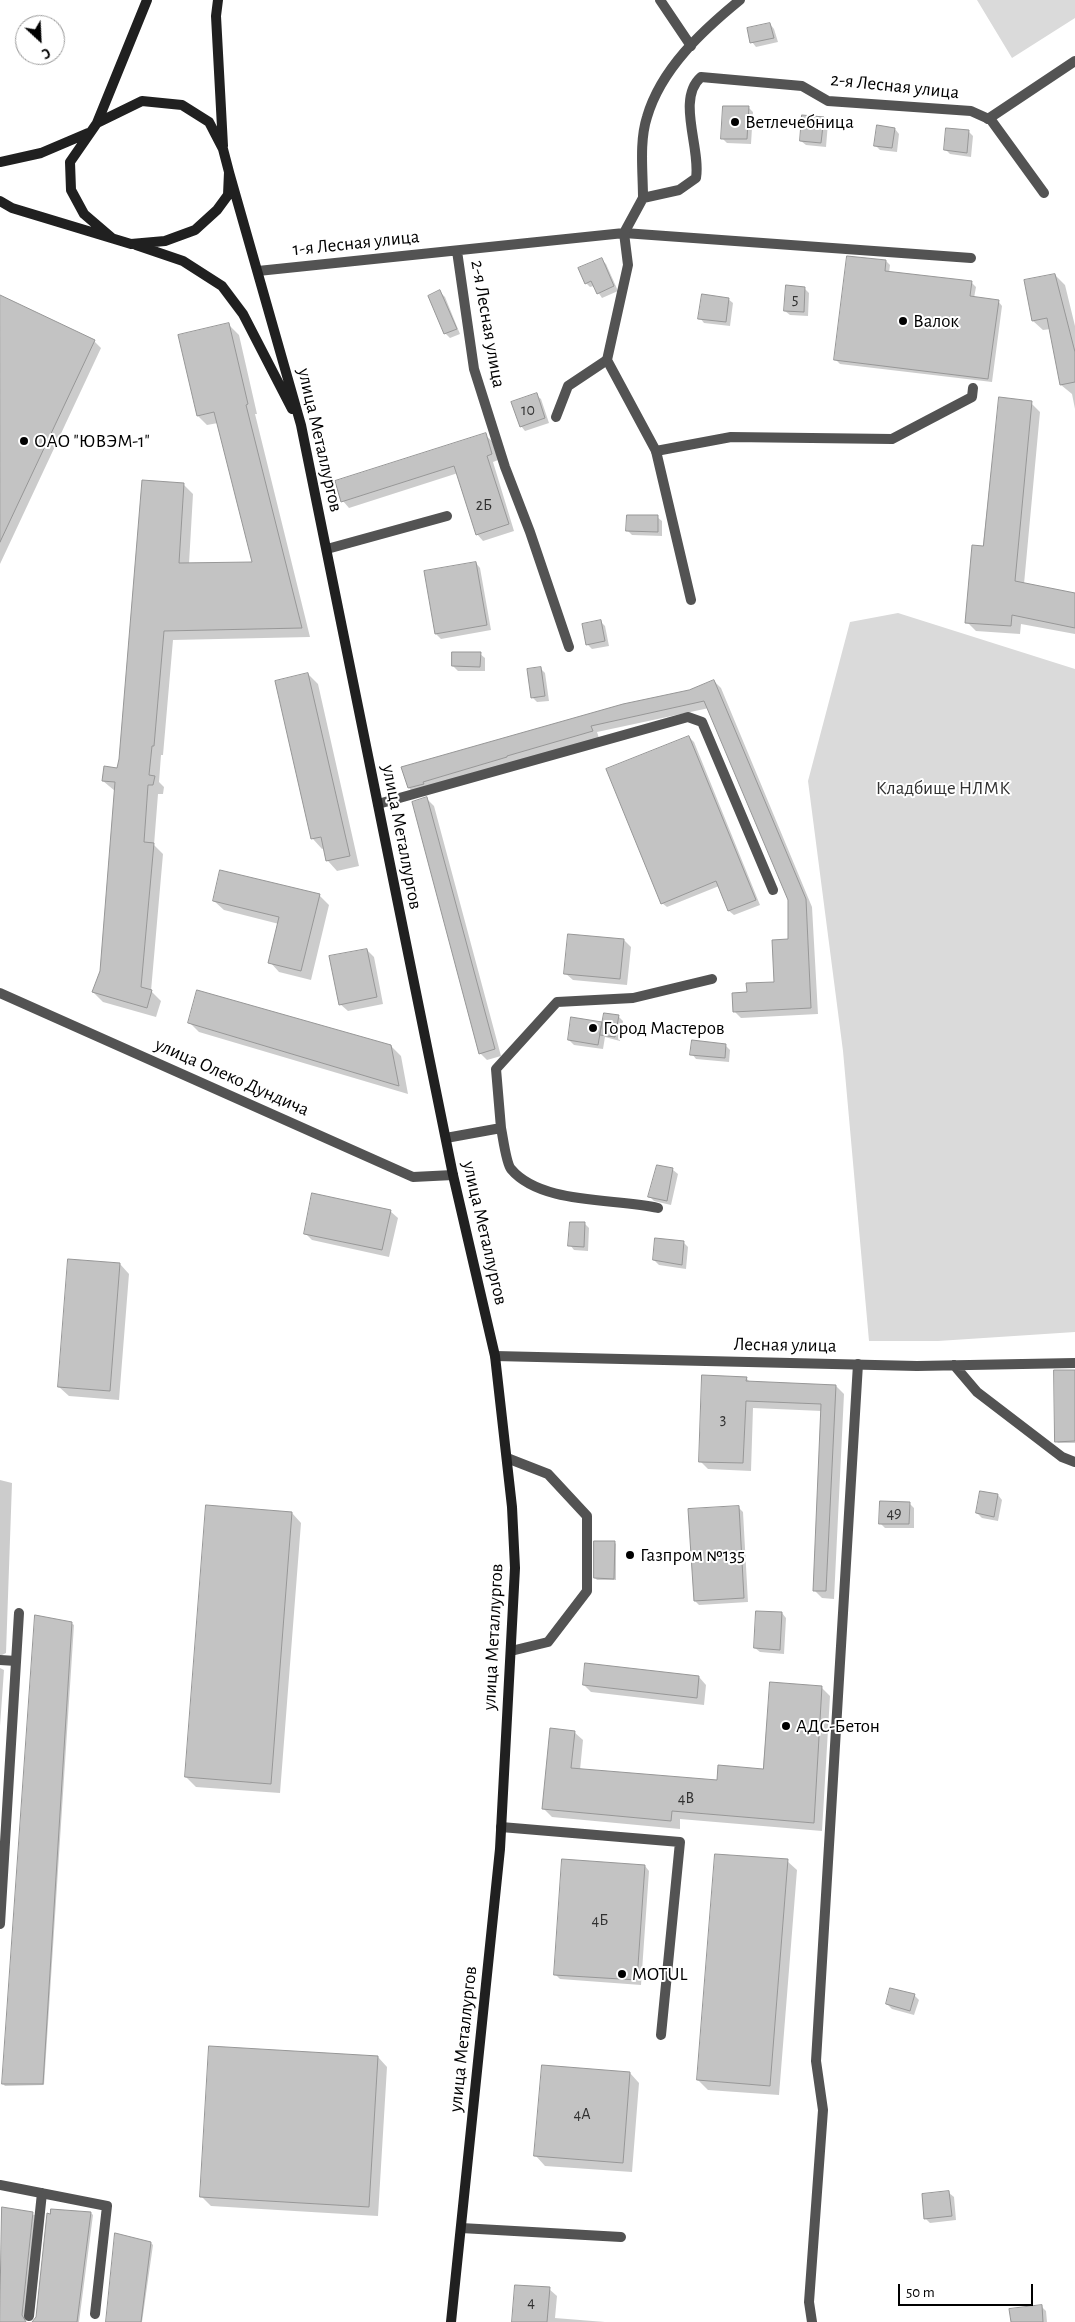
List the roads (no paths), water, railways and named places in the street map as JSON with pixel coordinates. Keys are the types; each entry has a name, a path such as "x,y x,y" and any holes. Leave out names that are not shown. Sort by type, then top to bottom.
{"main road":[{"path":"112,238 84,214 71,190 70,162 88,133 97,123 147,0"},
{"path":"131,244 166,241 195,230 217,210 228,195 229,172 224,149 216,16 218,0"},
{"path":"97,123 142,102 182,104 209,122 224,149"},
{"path":"0,162 41,153 88,133"},
{"name":"улица Металлургов","path":"229,172 301,426 453,1175 495,1356 512,1506 515,1568 501,1827 451,2322"},
{"path":"0,202 12,208 183,261 222,286 247,322 301,426"}],"street":[{"path":"660,0 692,46"},
{"path":"692,600 656,451 607,360 628,265 624,234 643,198 643,146 646,118 658,89 692,46 740,0"},
{"path":"1044,193 988,119 1075,61"},
{"name":"2-я Лесная улица","path":"643,198 679,190 696,178 698,167 691,120 690,94 693,84 701,77 802,86 828,102 971,111 988,119"},
{"name":"2-я Лесная улица","path":"569,647 530,532 505,467 474,369 457,251 624,234 971,258"},
{"name":"1-я Лесная улица","path":"258,271 457,251"},
{"path":"556,417 568,386 607,360"},
{"path":"656,451 731,437 892,438 972,397 973,388"},
{"path":"327,549 447,516"},
{"path":"378,804 688,718 702,722 773,890"},
{"path":"658,1208 636,1203 587,1199 538,1189 510,1168 500,1128 496,1069 557,1002 633,998 712,979"},
{"name":"улица Олеко Дундича","path":"0,993 413,1177 453,1175"},
{"path":"446,1138 500,1128"},
{"name":"Лесная улица","path":"495,1356 858,1364 1075,1363"},
{"path":"812,2322 809,2302 823,2110 816,2061 858,1364"},
{"path":"954,1365 977,1392 1062,1456 1075,1462"},
{"path":"507,1458 548,1474 587,1516 587,1592 548,1642 511,1651"},
{"path":"0,1924 19,1614"},
{"path":"0,1660 16,1661"},
{"path":"501,1827 680,1842 661,2035"},
{"path":"0,2185 107,2206 94,2314"},
{"path":"30,2316 42,2193"},
{"path":"461,2228 621,2237"}],"place":[{"name":"Ветлечебница","path":"735,122"},
{"name":"Валок","path":"903,321"},
{"name":"ОАО \"ЮВЭМ-1\"","path":"24,441"},
{"name":"Город Мастеров","path":"593,1028"},
{"name":"Газпром №135","path":"630,1555"},
{"name":"АДС-Бетон","path":"786,1726"},
{"name":"MOTUL","path":"622,1974"}],"park label":[{"name":"Кладбище НЛМК","path":"943,788"}]}
